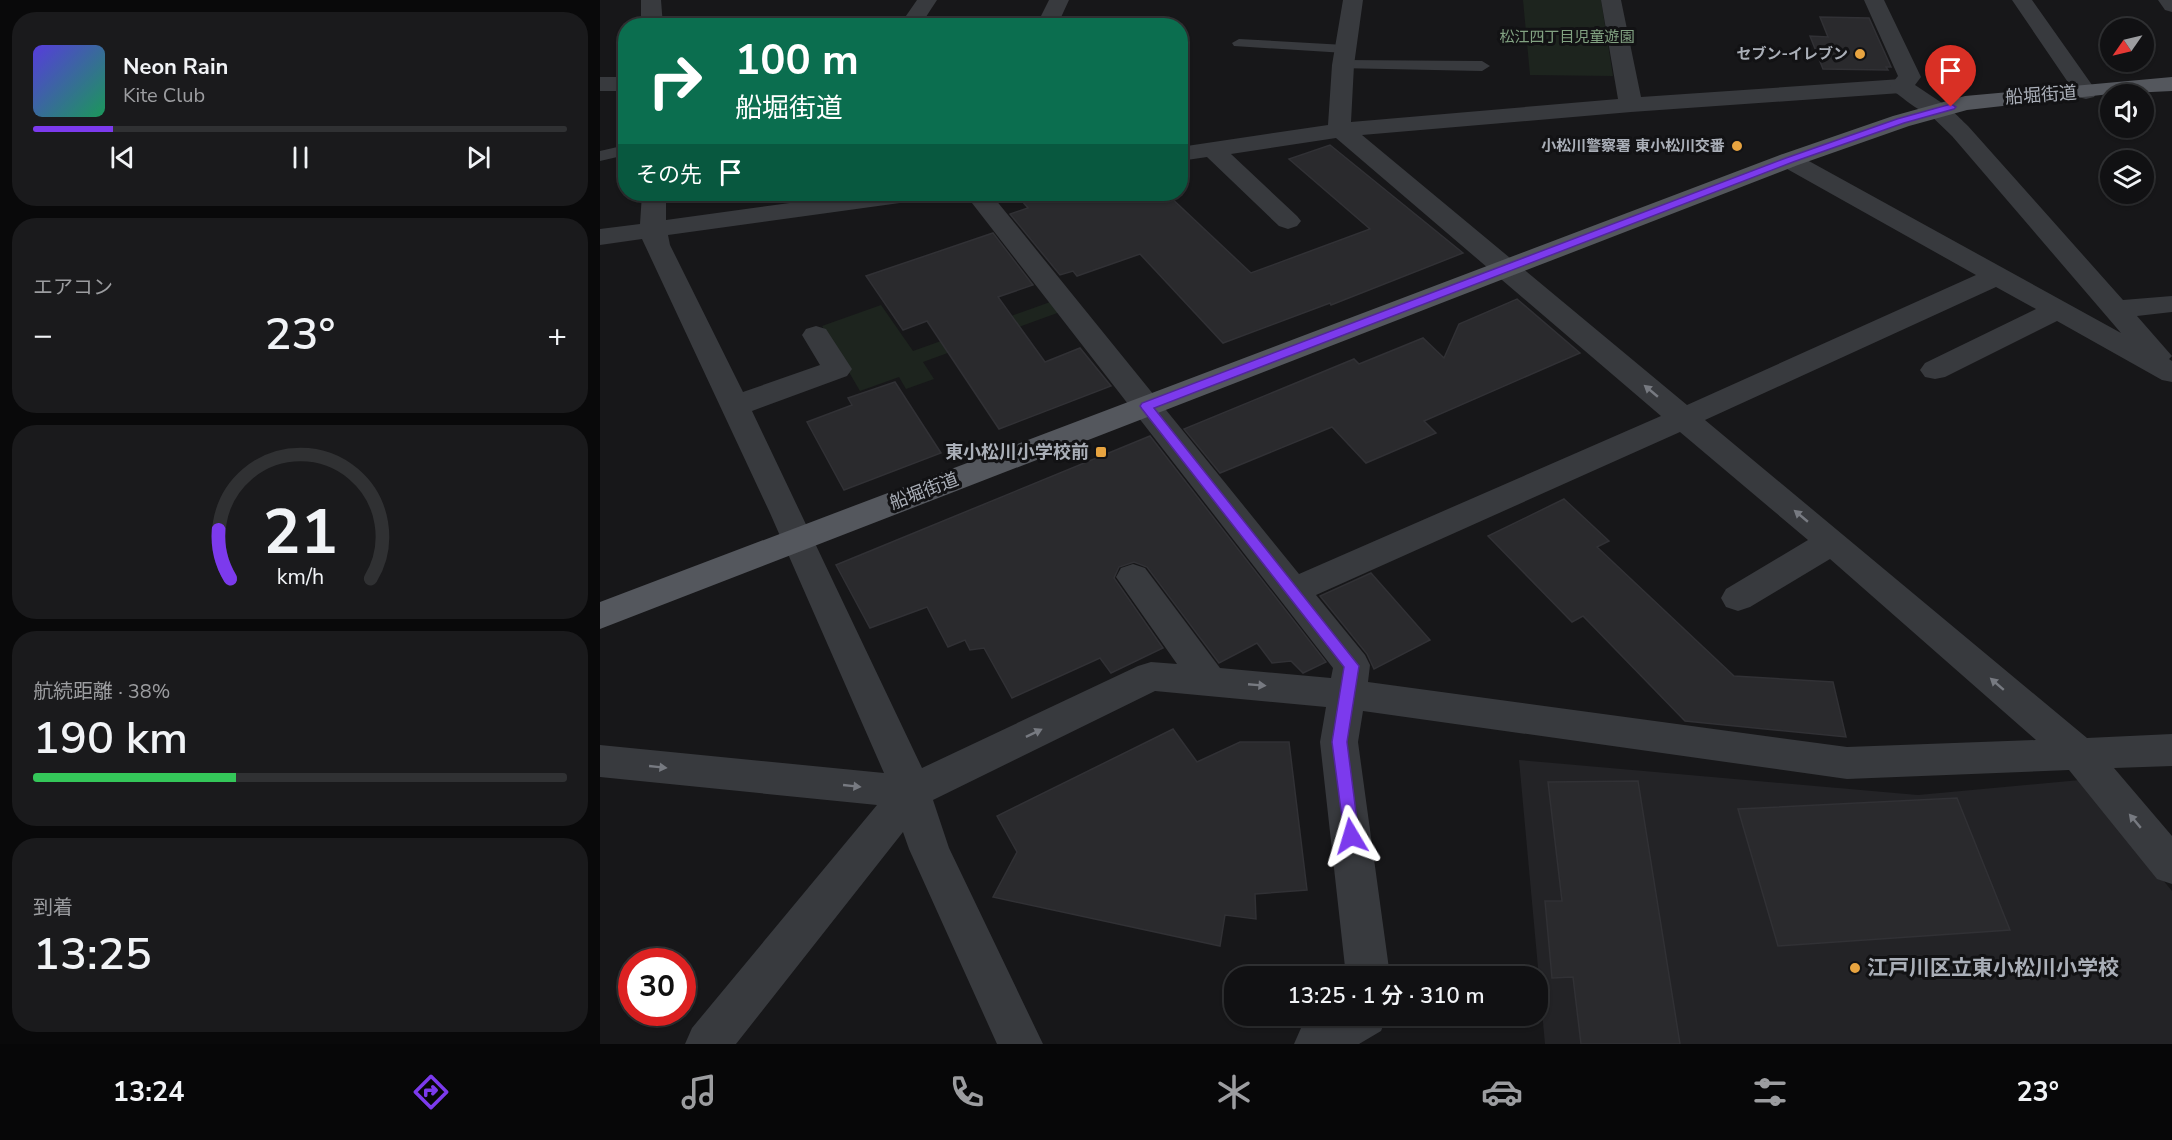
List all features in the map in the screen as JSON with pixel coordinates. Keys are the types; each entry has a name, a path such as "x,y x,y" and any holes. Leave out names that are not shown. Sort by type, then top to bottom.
{"main road":[{"name":"船堀街道","path":"600,616 1789,160 1937,110 1989,99 2172,84"}],"street":[{"path":"651,0 652,18"},
{"path":"915,18 927,0"},
{"path":"1050,18 1059,0"},
{"path":"1353,0 1344,57 1339,122 1341,130 1505,270 1832,542 2078,753 2172,866"},
{"path":"1611,0 1631,105"},
{"path":"1188,153 1341,130 1631,105 1901,86 1910,77 1874,0"},
{"path":"2022,0 2086,92"},
{"path":"2168,0 2172,6"},
{"path":"600,84 618,84"},
{"path":"1901,86 1937,110 1960,131 2172,373"},
{"path":"1212,149 1288,221"},
{"path":"1789,160 2172,373"},
{"path":"654,201 653,229 657,245 798,539 911,792 929,849 1020,1044"},
{"path":"600,237 653,229 775,203 804,201"},
{"path":"984,201 1352,666 1340,742 1367,966"},
{"path":"1292,591 1684,418 1999,275"},
{"path":"2118,309 2172,304"},
{"path":"1935,370 2058,309"},
{"path":"735,406 837,369 816,335"},
{"path":"1738,598 1832,542"},
{"path":"1133,577 1209,681"},
{"path":"708,1044 911,792 1151,676 1347,694 1847,763 2172,750"},
{"path":"600,761 911,792"},
{"path":"1317,1044 1348,1026"}],"lane":[{"path":"1239,43 1344,57 1482,66"},
{"path":"600,156 618,152"}],"shaded area":[{"name":"江戸川区立東小松川小学校","path":"1519,760 1918,795 2080,780 2172,891 2172,1044 1545,1044 1543,1026 1548,1026 1548,966 1538,966"}],"green space":[{"name":"松江四丁目児童遊園","path":"1523,0 1601,0 1613,76 1530,75"},
{"path":"1053,301 1060,312 923,362 934,379 906,389 899,377 860,391 822,326 881,305 913,351"}],"building":[{"path":"1820,17 1869,18 1891,67 1886,67 1888,70 1823,69 1810,36 1828,37"},
{"path":"1330,145 1463,253 1331,305 1330,303 1223,343 1140,254 1077,276 1073,271 1060,275 1010,214 1028,208 1022,201 1174,201 1251,273 1370,229 1289,159"},
{"path":"993,233 1033,285 998,297 1045,362 1080,348 1111,386 999,429 927,321 903,330 866,276"},
{"path":"1517,299 1580,353 1424,421 1436,433 1366,463 1332,427 1220,473 1184,429 1354,359 1359,364 1423,338 1444,358 1459,324"},
{"path":"895,382 941,453 844,490 807,422 852,405 848,398"},
{"path":"1150,436 1326,662 1303,673 1291,661 1272,663 1257,643 1219,663 1147,567 1134,562 1119,567 1114,578 1163,648 1111,673 1100,658 1012,698 984,648 970,650 965,640 948,647 927,607 870,628 836,565"},
{"path":"1564,499 1609,541 1597,547 1734,676 1833,682 1846,737 1685,721 1583,616 1572,622 1488,536"},
{"path":"1371,573 1430,640 1374,669 1367,654 1320,596"},
{"path":"1173,729 1197,762 1240,742 1289,742 1307,890 1255,894 1256,919 1225,915 1220,946 993,897 1017,852 997,816"},
{"path":"1638,781 1680,1044 1581,1044 1573,977 1552,978 1545,901 1562,901 1548,782"},
{"path":"1957,798 2010,930 1778,946 1738,809"}],"place":[{"name":"セブン-イレブン","path":"1860,54"},
{"name":"小松川警察署 東小松川交番","path":"1737,146"},
{"name":"東小松川小学校前","path":"1101,452"},
{"name":"江戸川区立東小松川小学校","path":"1855,968"}],"route":[{"path":"1351,836 1340,742 1352,666 1146,406 1789,160 1900,121 1951,107"}]}
